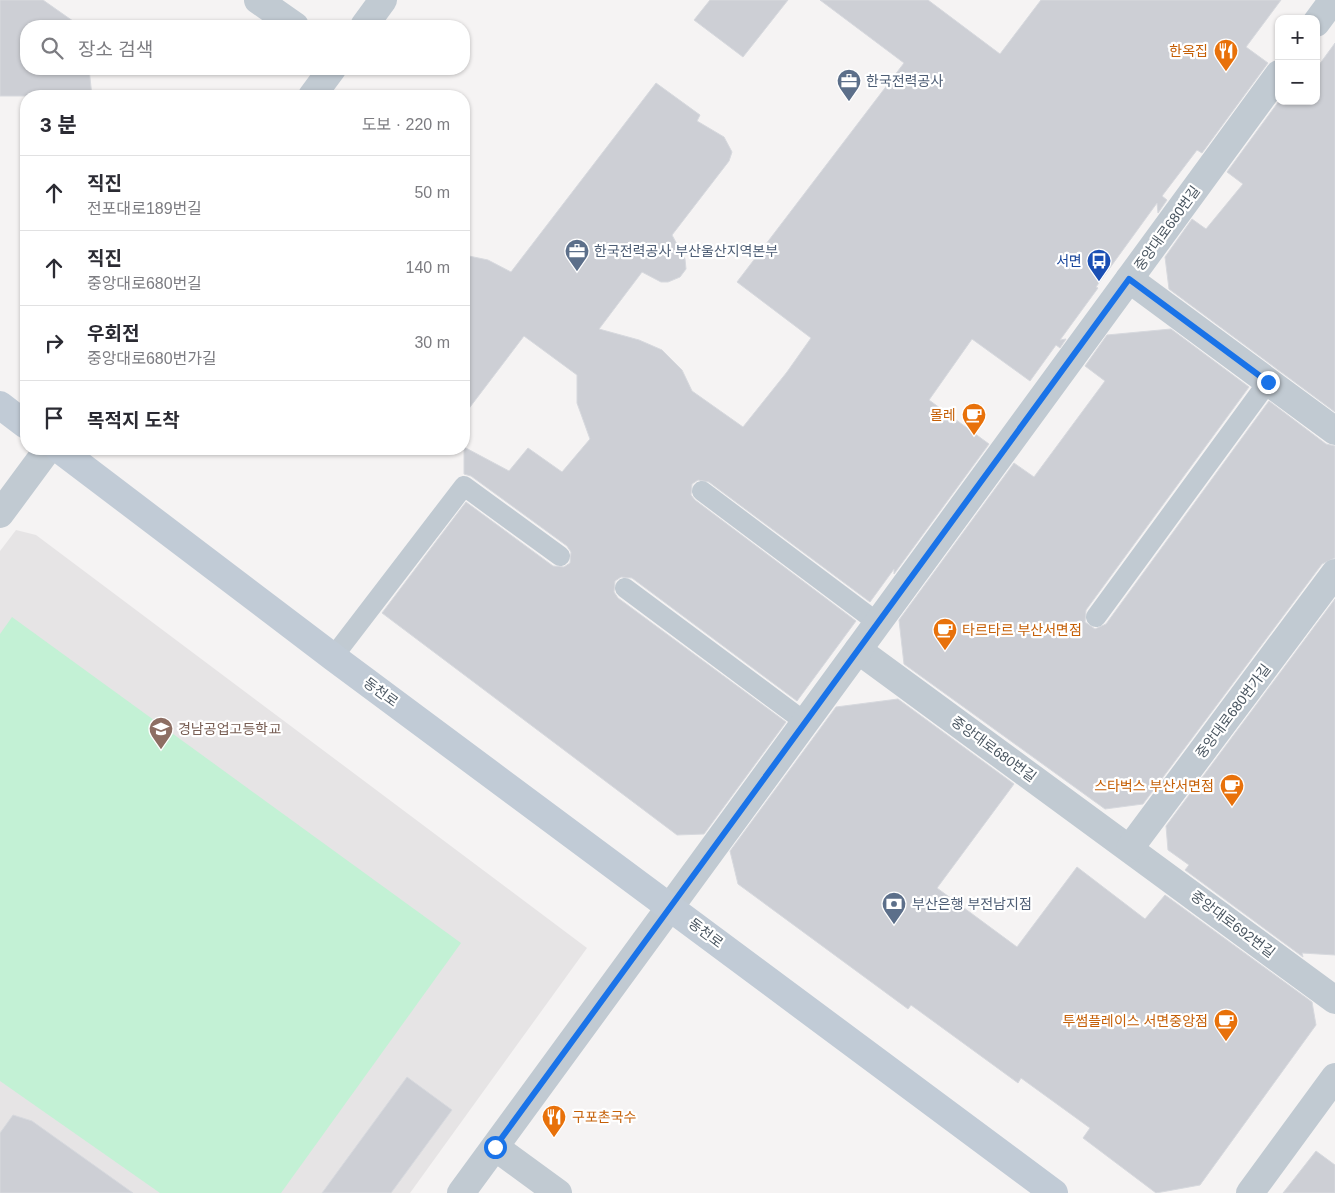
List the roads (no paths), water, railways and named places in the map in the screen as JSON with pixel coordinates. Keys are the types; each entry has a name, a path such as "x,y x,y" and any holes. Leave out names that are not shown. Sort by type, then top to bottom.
{"main road":[{"path":"0,405 20,420"},
{"name":"동천로","path":"67,455 333,657 671,906 1054,1193"}],"street":[{"path":"258,0 286,20"},
{"path":"368,20 383,0"},
{"path":"1320,18 1333,0"},
{"path":"316,90 328,75"},
{"name":"중앙대로680번길","path":"462,1193 1275,79"},
{"path":"1129,279 1335,431"},
{"path":"0,514 44,455"},
{"name":"중앙대로680번가길","path":"1130,848 1335,573"},
{"name":"중앙대로680번길","path":"858,650 1130,848"},
{"name":"중앙대로692번길","path":"1130,848 1335,1000"},
{"path":"1250,1193 1335,1078"},
{"path":"495,1147 558,1193"}],"lane":[{"path":"1096,617 1268,382"},
{"path":"333,657 464,486 560,556"},
{"path":"702,491 878,623"},
{"path":"625,588 805,722"}],"place":[{"name":"한옥집","path":"1226,72"},
{"name":"한국전력공사","path":"849,102"},
{"name":"한국전력공사 부산울산지역본부","path":"577,272"},
{"name":"서면","path":"1099,282"},
{"name":"몰레","path":"974,436"},
{"name":"타르타르 부산서면점","path":"945,651"},
{"name":"경남공업고등학교","path":"161,750"},
{"name":"스타벅스 부산서면점","path":"1232,807"},
{"name":"부산은행 부전남지점","path":"894,925"},
{"name":"투썸플레이스 서면중앙점","path":"1226,1042"},
{"name":"구포촌국수","path":"554,1138"}]}
